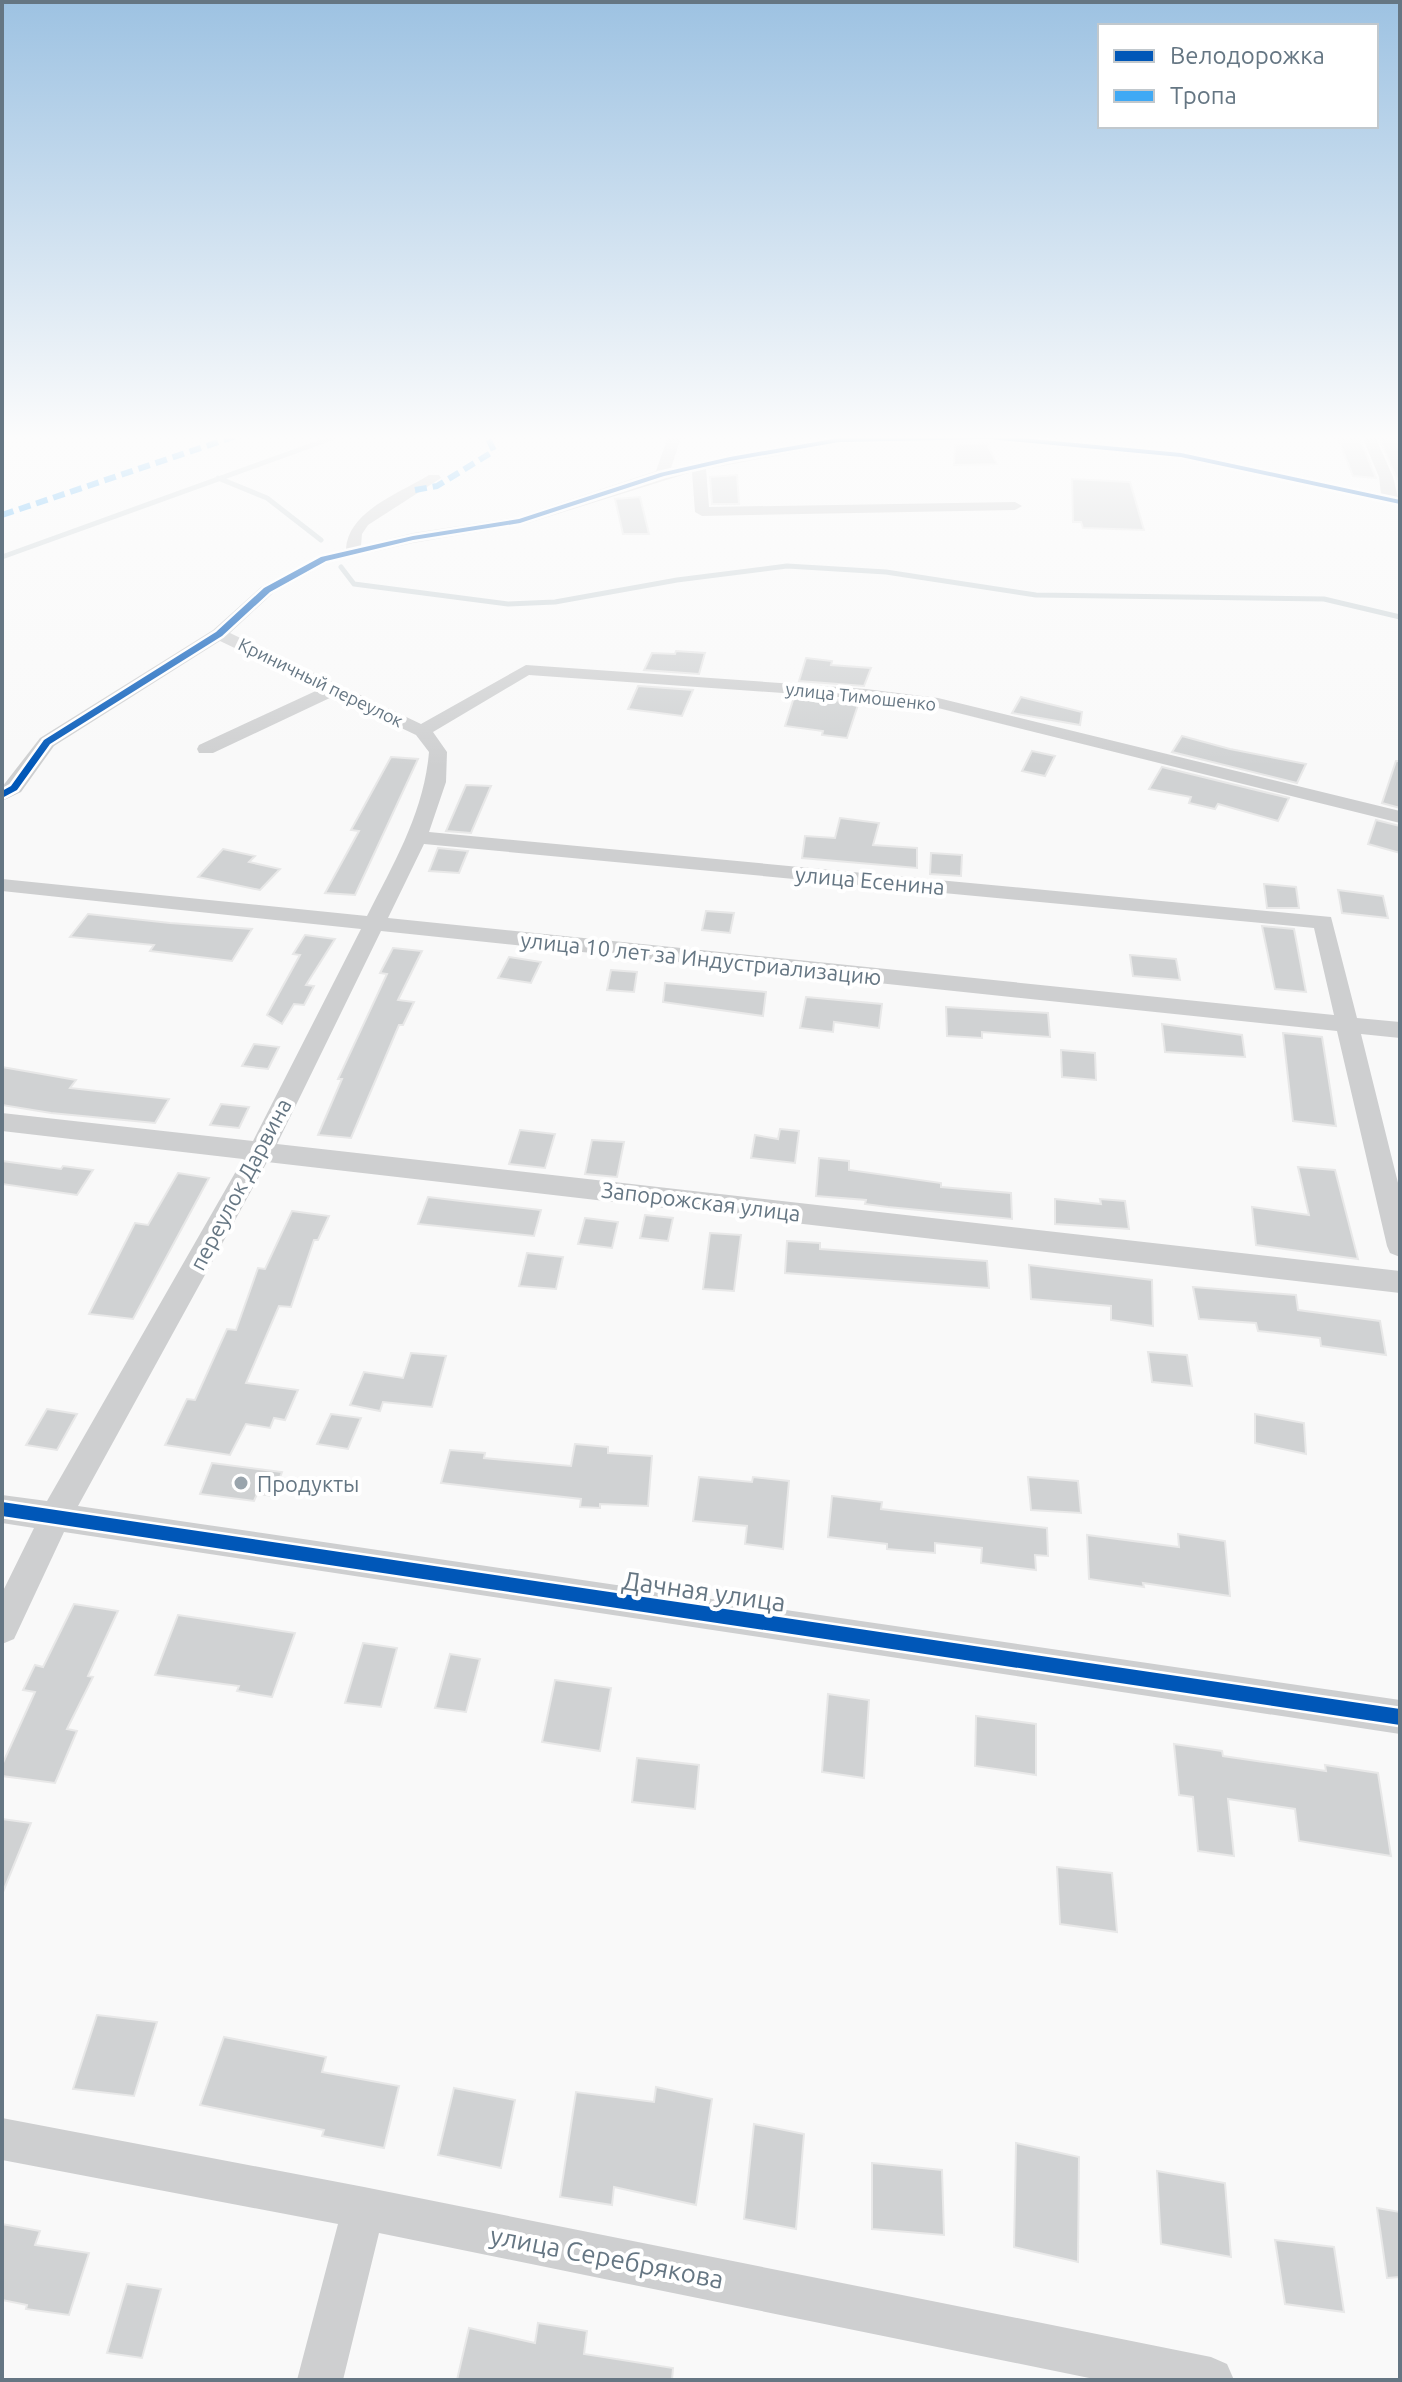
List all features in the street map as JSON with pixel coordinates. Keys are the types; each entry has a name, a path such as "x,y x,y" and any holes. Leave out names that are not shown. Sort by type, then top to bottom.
{"street":[{"path":"353,545 353,554"},
{"path":"2,795 14,788 47,742 219,634 267,590 324,559 386,545"},
{"name":"Криничный переулок","path":"219,634 422,731"},
{"name":"улица Тимошенко","path":"422,731 526,670 866,694 938,703 1400,817"},
{"path":"206,749 335,689"},
{"name":"переулок Дарвина","path":"2,1628 55,1517 261,1150 417,837 436,782 438,752 422,731"},
{"name":"улица Есенина","path":"417,837 1323,922 1347,1024"},
{"name":"улица 10 лет за Индустриализацию","path":"2,885 1400,1030"},
{"path":"1347,1024 1400,1246"},
{"name":"Запорожская улица","path":"2,1122 1400,1282"},
{"name":"Дачная улица","path":"2,1509 1400,1717"},
{"name":"улица Серебрякова","path":"2,2139 364,2208 1211,2380"},
{"path":"320,2380 364,2208"}],"building":[{"path":"676,651 705,653 699,674 644,670 652,653 675,654"},
{"path":"806,658 832,661 831,665 871,668 864,686 799,681"},
{"path":"638,686 693,690 682,716 628,709"},
{"path":"794,697 859,702 847,738 785,726"},
{"path":"1021,697 1082,712 1080,725 1012,713"},
{"path":"1182,736 1306,764 1297,783 1172,752"},
{"path":"1032,751 1055,756 1045,776 1022,771"},
{"path":"391,757 418,759 355,895 325,893 359,831 351,830"},
{"path":"1396,761 1400,761 1400,808 1382,803"},
{"path":"1162,767 1289,798 1278,821 1218,804 1215,809 1189,803 1191,797 1149,789"},
{"path":"466,785 491,786 471,833 446,831"},
{"path":"840,818 879,823 873,845 917,848 917,868 802,858 805,836 835,838"},
{"path":"1376,820 1400,826 1400,853 1368,844"},
{"path":"438,848 468,851 459,873 429,871"},
{"path":"223,849 255,856 249,862 280,869 260,890 198,877"},
{"path":"931,853 962,855 961,876 930,874"},
{"path":"1264,884 1296,887 1299,908 1267,908"},
{"path":"1338,890 1383,896 1388,918 1342,913"},
{"path":"706,911 734,913 730,933 702,930"},
{"path":"88,914 252,929 232,961 150,951 154,945 70,937"},
{"path":"1262,926 1294,929 1306,992 1275,989"},
{"path":"305,935 335,939 306,985 314,986 304,1005 294,1004 282,1024 267,1015 300,955 293,954"},
{"path":"393,948 422,951 398,1000 414,1002 403,1025 399,1025 351,1138 318,1135 342,1079 338,1079 387,974 380,973"},
{"path":"1130,955 1176,959 1180,980 1133,976"},
{"path":"509,957 541,962 531,983 498,978"},
{"path":"611,970 637,972 634,992 607,990"},
{"path":"665,983 766,992 763,1016 663,1002"},
{"path":"806,997 882,1004 879,1028 834,1022 833,1032 800,1028"},
{"path":"946,1007 1048,1013 1050,1037 982,1032 982,1038 947,1036"},
{"path":"1162,1024 1242,1035 1245,1057 1165,1052"},
{"path":"1283,1033 1322,1037 1336,1126 1293,1121"},
{"path":"254,1044 279,1047 268,1069 242,1066"},
{"path":"1061,1050 1095,1053 1096,1080 1062,1077"},
{"path":"2,1067 76,1080 70,1088 169,1099 155,1123 2,1105"},
{"path":"221,1104 249,1107 239,1128 210,1125"},
{"path":"780,1129 799,1131 795,1163 751,1158 755,1135 778,1139"},
{"path":"520,1130 555,1134 545,1168 509,1164"},
{"path":"592,1140 624,1142 617,1177 585,1174"},
{"path":"819,1158 849,1161 849,1170 941,1183 941,1187 1011,1193 1012,1219 888,1207 865,1204 866,1200 816,1196"},
{"path":"2,1161 93,1170 77,1195 2,1184"},
{"path":"1298,1167 1335,1170 1358,1259 1256,1245 1252,1207 1309,1215"},
{"path":"178,1173 209,1178 133,1319 89,1314 135,1223 148,1225"},
{"path":"428,1197 541,1210 534,1236 418,1224"},
{"path":"1055,1199 1101,1204 1100,1199 1125,1201 1129,1229 1055,1224"},
{"path":"292,1211 329,1216 318,1240 314,1240 291,1307 279,1306 246,1383 298,1390 285,1420 274,1418 270,1428 246,1424 230,1455 165,1445 187,1399 195,1400 227,1329 236,1330 258,1268 265,1269"},
{"path":"645,1215 673,1218 668,1241 640,1238"},
{"path":"585,1218 618,1222 612,1248 578,1244"},
{"path":"710,1233 741,1235 734,1291 703,1289"},
{"path":"787,1241 820,1243 820,1249 987,1261 989,1288 785,1273"},
{"path":"527,1253 563,1257 556,1289 519,1286"},
{"path":"1029,1265 1152,1280 1153,1326 1111,1320 1111,1306 1031,1299"},
{"path":"1193,1287 1296,1295 1298,1310 1380,1321 1386,1355 1321,1346 1320,1338 1258,1331 1256,1323 1199,1319"},
{"path":"1148,1352 1187,1355 1192,1386 1152,1382"},
{"path":"411,1353 446,1356 432,1407 383,1402 380,1411 350,1405 364,1372 403,1378"},
{"path":"47,1409 77,1414 57,1450 26,1445"},
{"path":"331,1414 361,1418 348,1449 317,1444"},
{"path":"1255,1414 1304,1423 1306,1454 1255,1443"},
{"path":"575,1444 608,1447 608,1453 652,1456 648,1506 600,1504 600,1508 580,1507 581,1499 441,1483 450,1450 485,1453 484,1458 571,1466"},
{"name":"Продукты","path":"212,1463 282,1472 273,1496 257,1494 254,1501 200,1494"},
{"path":"699,1477 752,1482 753,1477 789,1481 783,1549 745,1544 747,1526 693,1521"},
{"path":"1028,1477 1078,1481 1081,1513 1031,1510"},
{"path":"832,1496 882,1502 881,1509 1047,1528 1048,1556 1035,1555 1036,1570 981,1563 982,1548 935,1543 935,1553 887,1549 887,1544 828,1537"},
{"path":"1178,1534 1225,1541 1230,1596 1143,1583 1144,1587 1089,1579 1087,1535 1179,1547"},
{"path":"74,1604 118,1611 88,1676 93,1677 67,1729 77,1731 55,1783 2,1776 2,1765 35,1692 23,1690 35,1665 43,1667"},
{"path":"178,1615 295,1633 272,1697 237,1691 239,1686 155,1675"},
{"path":"363,1643 397,1648 381,1707 345,1703"},
{"path":"450,1654 480,1659 466,1712 435,1708"},
{"path":"555,1680 611,1688 600,1751 542,1742"},
{"path":"828,1694 869,1700 864,1778 822,1772"},
{"path":"976,1716 1036,1724 1036,1775 975,1766"},
{"path":"1174,1744 1222,1751 1223,1756 1326,1771 1325,1765 1378,1773 1391,1856 1299,1841 1295,1809 1228,1799 1234,1856 1198,1851 1193,1797 1179,1795"},
{"path":"637,1758 699,1765 695,1809 632,1802"},
{"path":"2,1819 31,1823 3,1892 2,1892"},
{"path":"1057,1867 1112,1873 1117,1932 1060,1924"},
{"path":"97,2015 157,2022 134,2096 73,2089"},
{"path":"224,2037 326,2057 322,2072 399,2086 384,2148 322,2136 324,2130 200,2105"},
{"path":"656,2087 712,2099 696,2205 614,2187 612,2205 560,2197 576,2092 654,2102"},
{"path":"454,2088 515,2100 501,2168 438,2155"},
{"path":"754,2124 804,2134 796,2229 744,2219"},
{"path":"1016,2143 1079,2157 1078,2262 1014,2247"},
{"path":"872,2163 942,2170 944,2235 872,2229"},
{"path":"1157,2171 1225,2183 1231,2257 1161,2244"},
{"path":"1377,2208 1400,2212 1400,2277 1387,2278"},
{"path":"2,2224 40,2231 35,2245 89,2253 69,2315 26,2309 27,2305 2,2300"},
{"path":"1275,2240 1334,2247 1344,2312 1285,2304"},
{"path":"127,2284 161,2289 142,2358 107,2353"},
{"path":"538,2323 587,2331 584,2354 673,2368 672,2380 457,2380 469,2328 535,2343"}],"waterway":[{"path":"2,557 35,545"},
{"path":"341,567 354,584 508,604 555,602 677,580 787,566 886,572 1036,595 1324,599 1400,617"}],"cycle path":[{"path":"2,795 14,788 47,742 219,634 267,590 324,559 383,545"},
{"path":"2,1509 1400,1717"}],"place":[{"name":"Продукты","path":"241,1483"}]}
